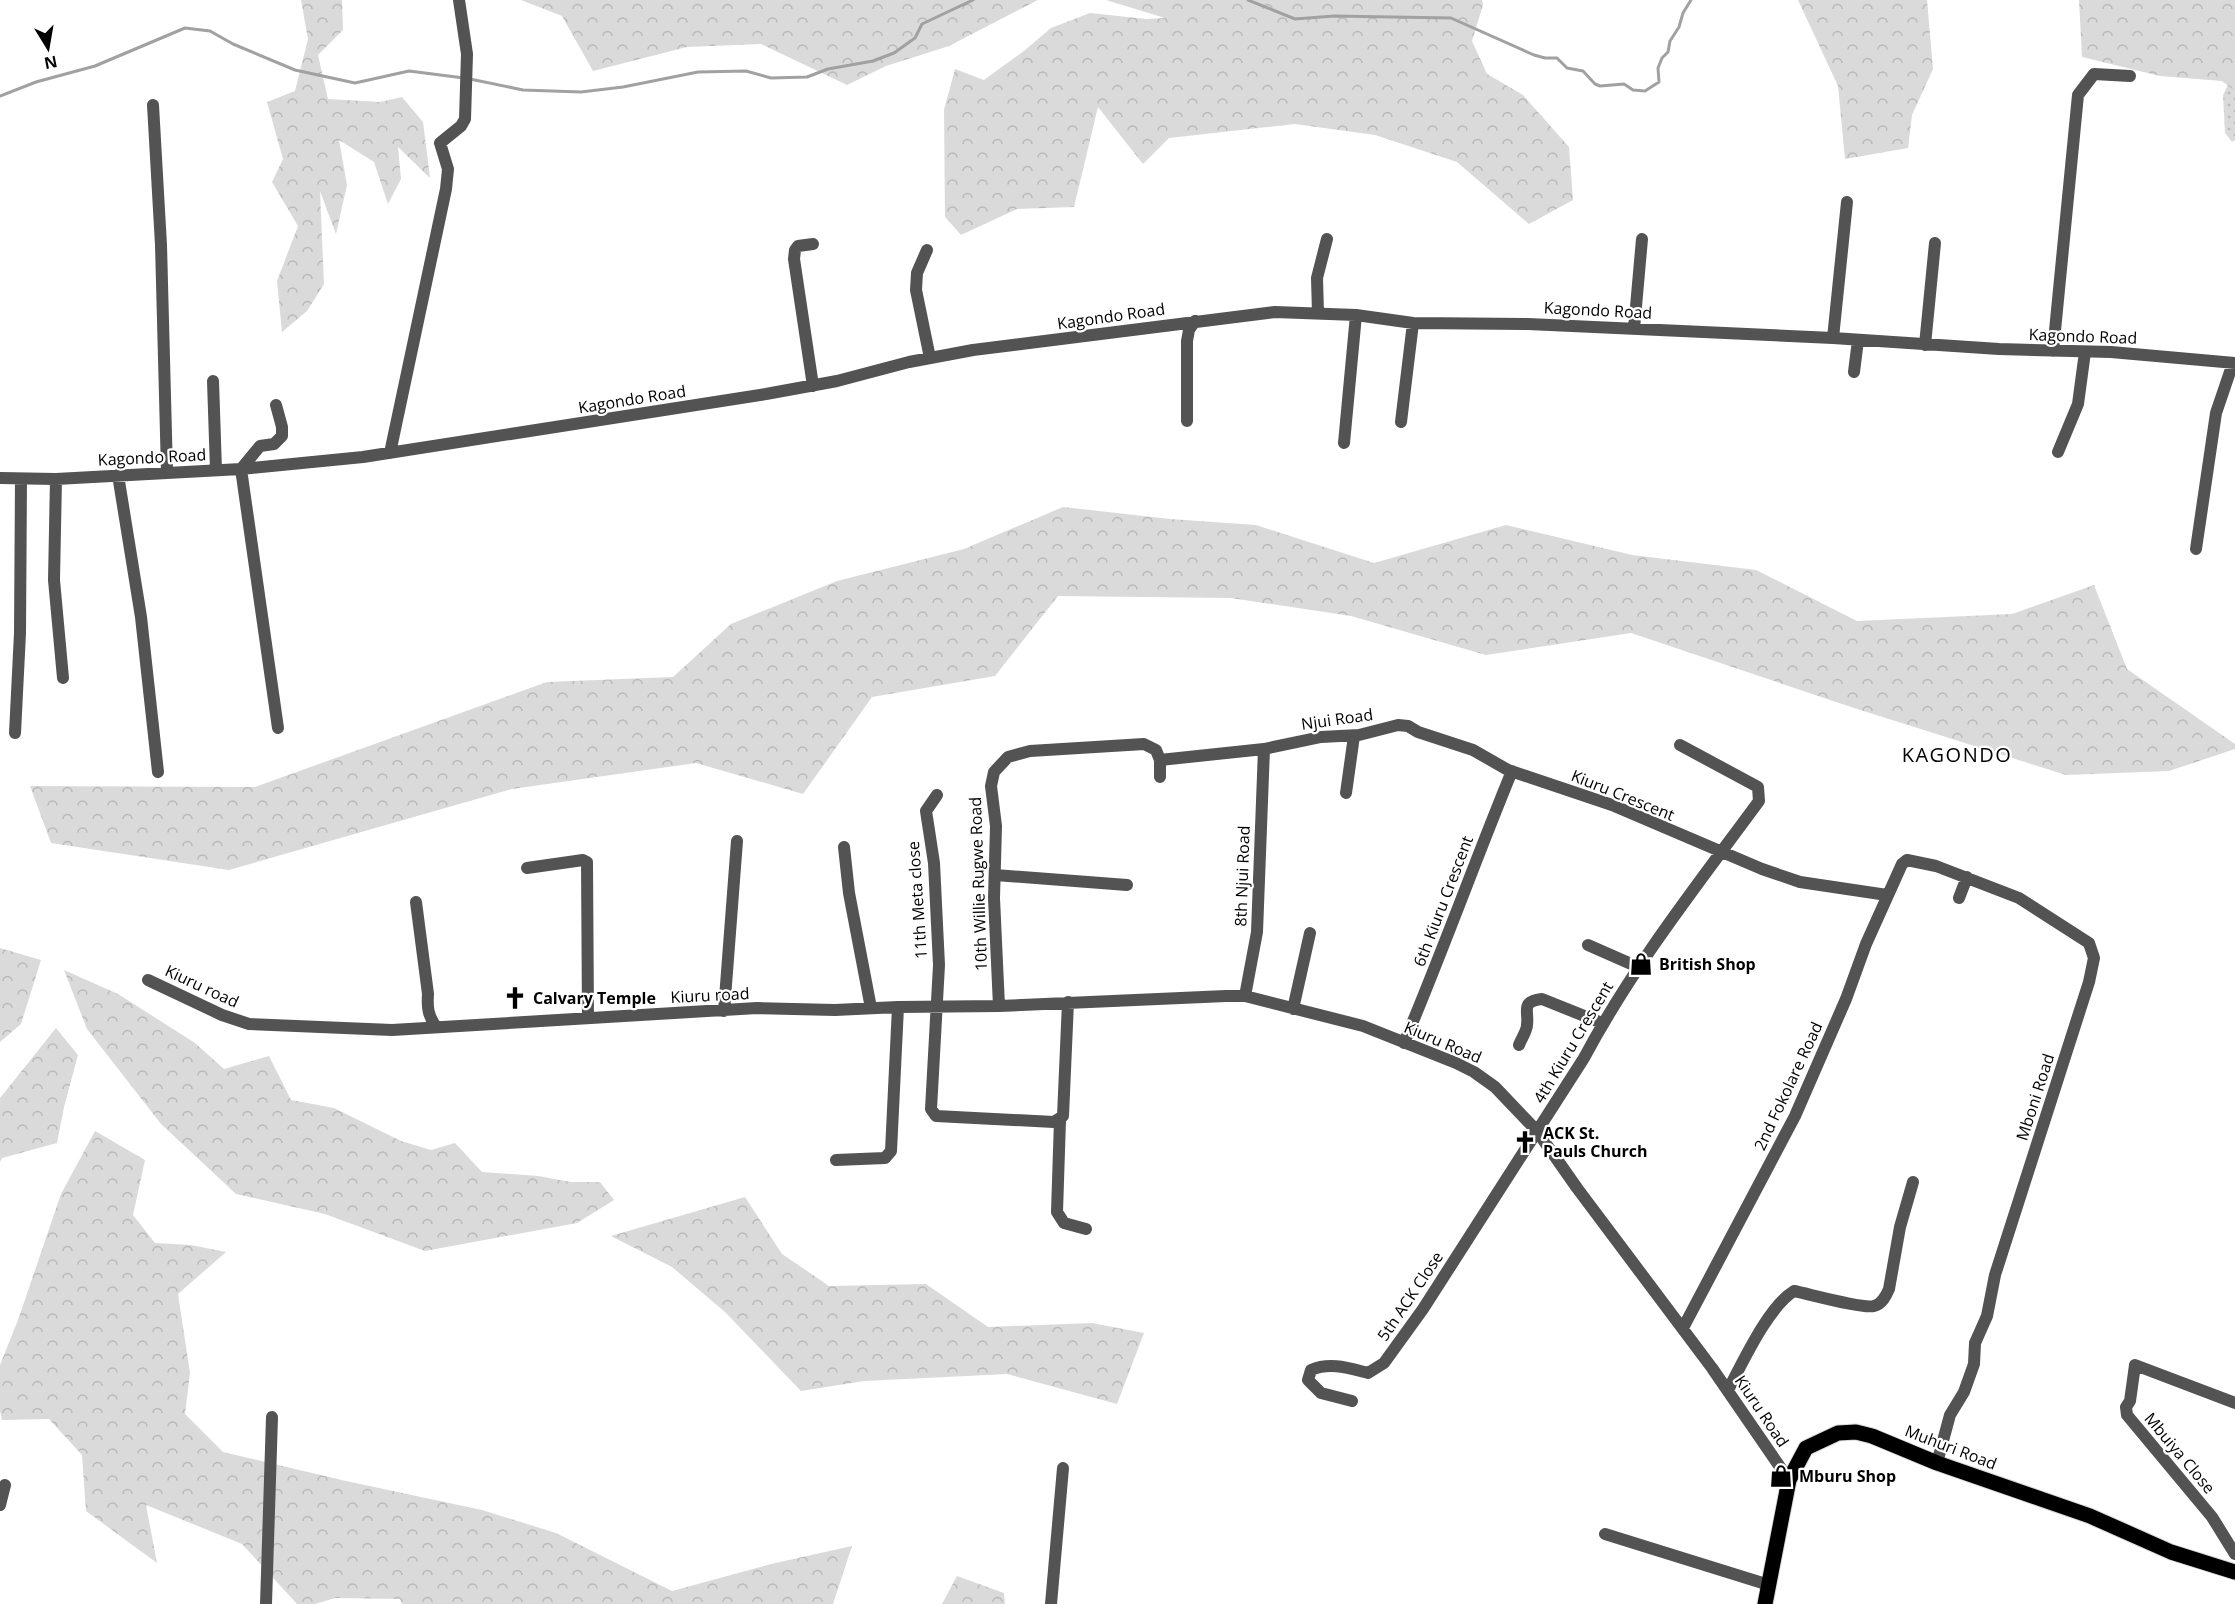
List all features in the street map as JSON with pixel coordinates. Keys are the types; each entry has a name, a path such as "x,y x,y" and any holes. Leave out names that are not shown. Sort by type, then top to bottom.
{"main road":[{"name":"Muhuri Road","path":"1765,1604 1789,1480 1806,1448 1838,1433 1856,1432 1872,1436 1937,1463 2090,1516 2171,1552 2235,1572"}],"street":[{"path":"390,453 446,189 448,169 440,143 461,126 465,119 467,54 459,0"},
{"path":"2053,351 2078,95 2094,74 2130,76"},
{"path":"153,105 161,245 167,472"},
{"path":"1833,338 1847,202"},
{"path":"1318,314 1317,278 1327,239"},
{"path":"1634,329 1642,239"},
{"path":"1925,345 1935,243"},
{"path":"813,244 798,246 794,259 813,386"},
{"path":"927,250 917,273 916,290 930,358"},
{"name":"Kagondo Road","path":"0,478 56,479 241,469 337,460 813,386 973,350 1275,312 1356,315 1413,322 1528,324 1833,338 1925,345 2111,352 2234,363"},
{"path":"1344,443 1356,315"},
{"path":"1187,421 1187,340 1189,330 1195,321"},
{"path":"1401,422 1413,322"},
{"path":"1854,372 1858,340"},
{"path":"2058,452 2078,404 2085,352"},
{"path":"2196,549 2216,413 2234,363"},
{"path":"213,381 216,470"},
{"path":"276,405 282,436 274,444 261,446 241,469 278,728"},
{"path":"118,475 141,617 158,772"},
{"path":"56,479 54,580 63,678"},
{"path":"15,733 20,633 21,480"},
{"name":"Njui Road","path":"1160,760 1264,753 1321,736 1354,736 1398,725 1408,726 1418,732 1473,750 1512,771"},
{"path":"1346,793 1354,736"},
{"name":"10th Willie Rugwe Road","path":"999,1006 994,898 996,826 991,786 994,772 1000,763 1015,754 1030,751 1144,744 1156,750 1160,760"},
{"name":"4th Kiuru Crescent","path":"1537,1131 1638,967 1759,801 1758,787 1680,745"},
{"name":"8th Njui Road","path":"1245,996 1257,932 1264,753"},
{"path":"1160,760 1160,777"},
{"name":"Kiuru Crescent","path":"1512,771 1612,805 1721,853 1800,882 1887,895"},
{"name":"6th Kiuru Crescent","path":"1404,1043 1440,958 1468,879 1512,771"},
{"name":"11th Meta close","path":"937,795 926,811 933,863 939,965 931,1109 936,1116 1054,1122 1060,1120"},
{"path":"724,1011 737,841"},
{"path":"844,848 849,893 871,1008"},
{"path":"527,868 583,860 587,862 588,1018"},
{"name":"2nd Fokolare Road","path":"1683,1328 1796,1116 1887,895 1902,864 1907,860 1915,860"},
{"name":"Mboni Road","path":"1915,860 1967,877 2019,898 2089,943 2094,958 2089,982 1995,1275 1987,1316 1975,1343 1974,1364 1964,1392 1950,1415 1937,1463"},
{"path":"995,875 1127,885"},
{"path":"1959,898 1967,877"},
{"path":"416,902 428,994 427,1008 429,1017 436,1027"},
{"path":"1293,1008 1310,933"},
{"path":"1588,945 1638,967"},
{"name":"Kiuru road","path":"148,980 222,1015 249,1024 392,1030 757,1008 835,1010 1068,1002"},
{"name":"Kiuru Road","path":"1068,1002 1245,996 1363,1026 1474,1072 1495,1087 1537,1131 1728,1390 1789,1480"},
{"path":"1519,1045 1527,1026 1526,1008 1529,1002 1535,1000 1542,999 1602,1023"},
{"path":"1068,1002 1063,1116 1060,1120 1057,1212 1064,1223 1086,1229"},
{"path":"836,1160 885,1158 891,1151 898,1007"},
{"name":"5th ACK Close","path":"1352,1401 1321,1393 1308,1380 1311,1370 1322,1366 1342,1366 1368,1373 1384,1363 1423,1309 1537,1131"},
{"path":"1728,1390 1771,1314 1784,1297 1794,1291 1862,1306 1874,1306 1885,1299 1889,1289 1900,1227 1913,1182"},
{"name":"Mbuiya Close","path":"2235,1403 2135,1365 2130,1401 2126,1407 2127,1415 2212,1517 2235,1554"},
{"path":"266,1604 272,1417"},
{"path":"1051,1604 1063,1468"},
{"path":"0,1505 5,1485"},
{"path":"1605,1534 1769,1585"}],"green space":[{"path":"301,0 342,0 343,30 318,55 328,99 380,102 402,97 423,122 430,178 398,147 401,179 388,204 374,162 339,140 347,185 336,234 320,191 324,284 307,311 282,332 277,281 298,226 272,182 283,159 267,102 295,91 308,39"},
{"path":"521,0 1038,0 949,46 886,66 847,85 761,44 687,47 593,71 562,16"},
{"path":"1106,0 1482,0 1483,5 1472,41 1487,74 1523,95 1569,147 1573,200 1529,224 1457,162 1375,135 1295,124 1169,138 1143,164 1098,107 1074,207 1017,209 961,235 945,217 944,110 955,69 984,80 1051,28 1090,13 1146,19 1165,18"},
{"path":"1798,0 1927,0 1933,69 1912,115 1908,148 1845,159 1838,86"},
{"path":"2079,0 2235,0 2235,91 2222,81 2160,76 2082,57"},
{"path":"2235,26 2235,140 2232,142 2225,133 2223,95 2231,78"},
{"path":"1063,507 1170,519 1256,525 1374,563 1506,525 1632,555 1756,570 1857,621 2012,614 2094,585 2127,669 2235,744 2235,749 2169,771 2066,775 1851,707 1631,633 1486,655 1351,616 1231,598 1058,596 995,676 872,697 803,794 696,763 512,789 229,870 51,843 30,786 255,787 547,682 673,677 731,624 837,581 964,549"},
{"path":"0,948 41,960 21,1024 0,1042"},
{"path":"64,970 118,994 195,1043 224,1069 269,1056 291,1100 334,1108 401,1141 431,1150 455,1143 482,1172 538,1176 571,1182 600,1182 614,1200 577,1223 425,1251 325,1214 236,1194 161,1124 87,1029"},
{"path":"56,1028 78,1055 57,1143 2,1158 0,1162 0,1098"},
{"path":"95,1131 145,1160 133,1215 155,1243 191,1245 226,1252 178,1294 190,1373 185,1414 223,1452 482,1510 556,1533 672,1591 771,1564 852,1546 833,1604 402,1604 400,1599 335,1598 315,1604 297,1604 242,1544 146,1505 157,1563 86,1511 82,1455 49,1419 2,1420 0,1411 0,1365 18,1320 61,1194"},
{"path":"745,1197 782,1254 829,1286 926,1284 988,1327 1092,1323 1144,1333 1117,1404 1007,1374 864,1381 801,1391 725,1312 672,1267 611,1236"},
{"path":"957,1576 1004,1593 1005,1604 942,1604"}],"waterway":[{"path":"470,79 523,90 581,92 623,87 698,72 746,71 771,78 807,77 828,69 873,61 894,53 915,38 922,24 973,0"},
{"path":"1248,0 1295,19 1334,16 1451,18 1534,55 1557,58 1567,68 1583,71 1595,84 1600,86 1624,84 1633,90 1645,91 1659,82 1658,68 1662,58 1668,52 1670,41 1691,0"},
{"path":"0,96 36,82 95,66 185,28 210,31 233,44 295,70 355,83 409,71 464,78"}],"place":[{"name":"British Shop","path":"1641,964"},
{"name":"Calvary Temple","path":"515,998"},
{"name":"ACK St. Pauls Church","path":"1525,1142"},
{"name":"Mburu Shop","path":"1781,1476"}],"district":[{"name":"KAGONDO","path":"1957,755"}]}
